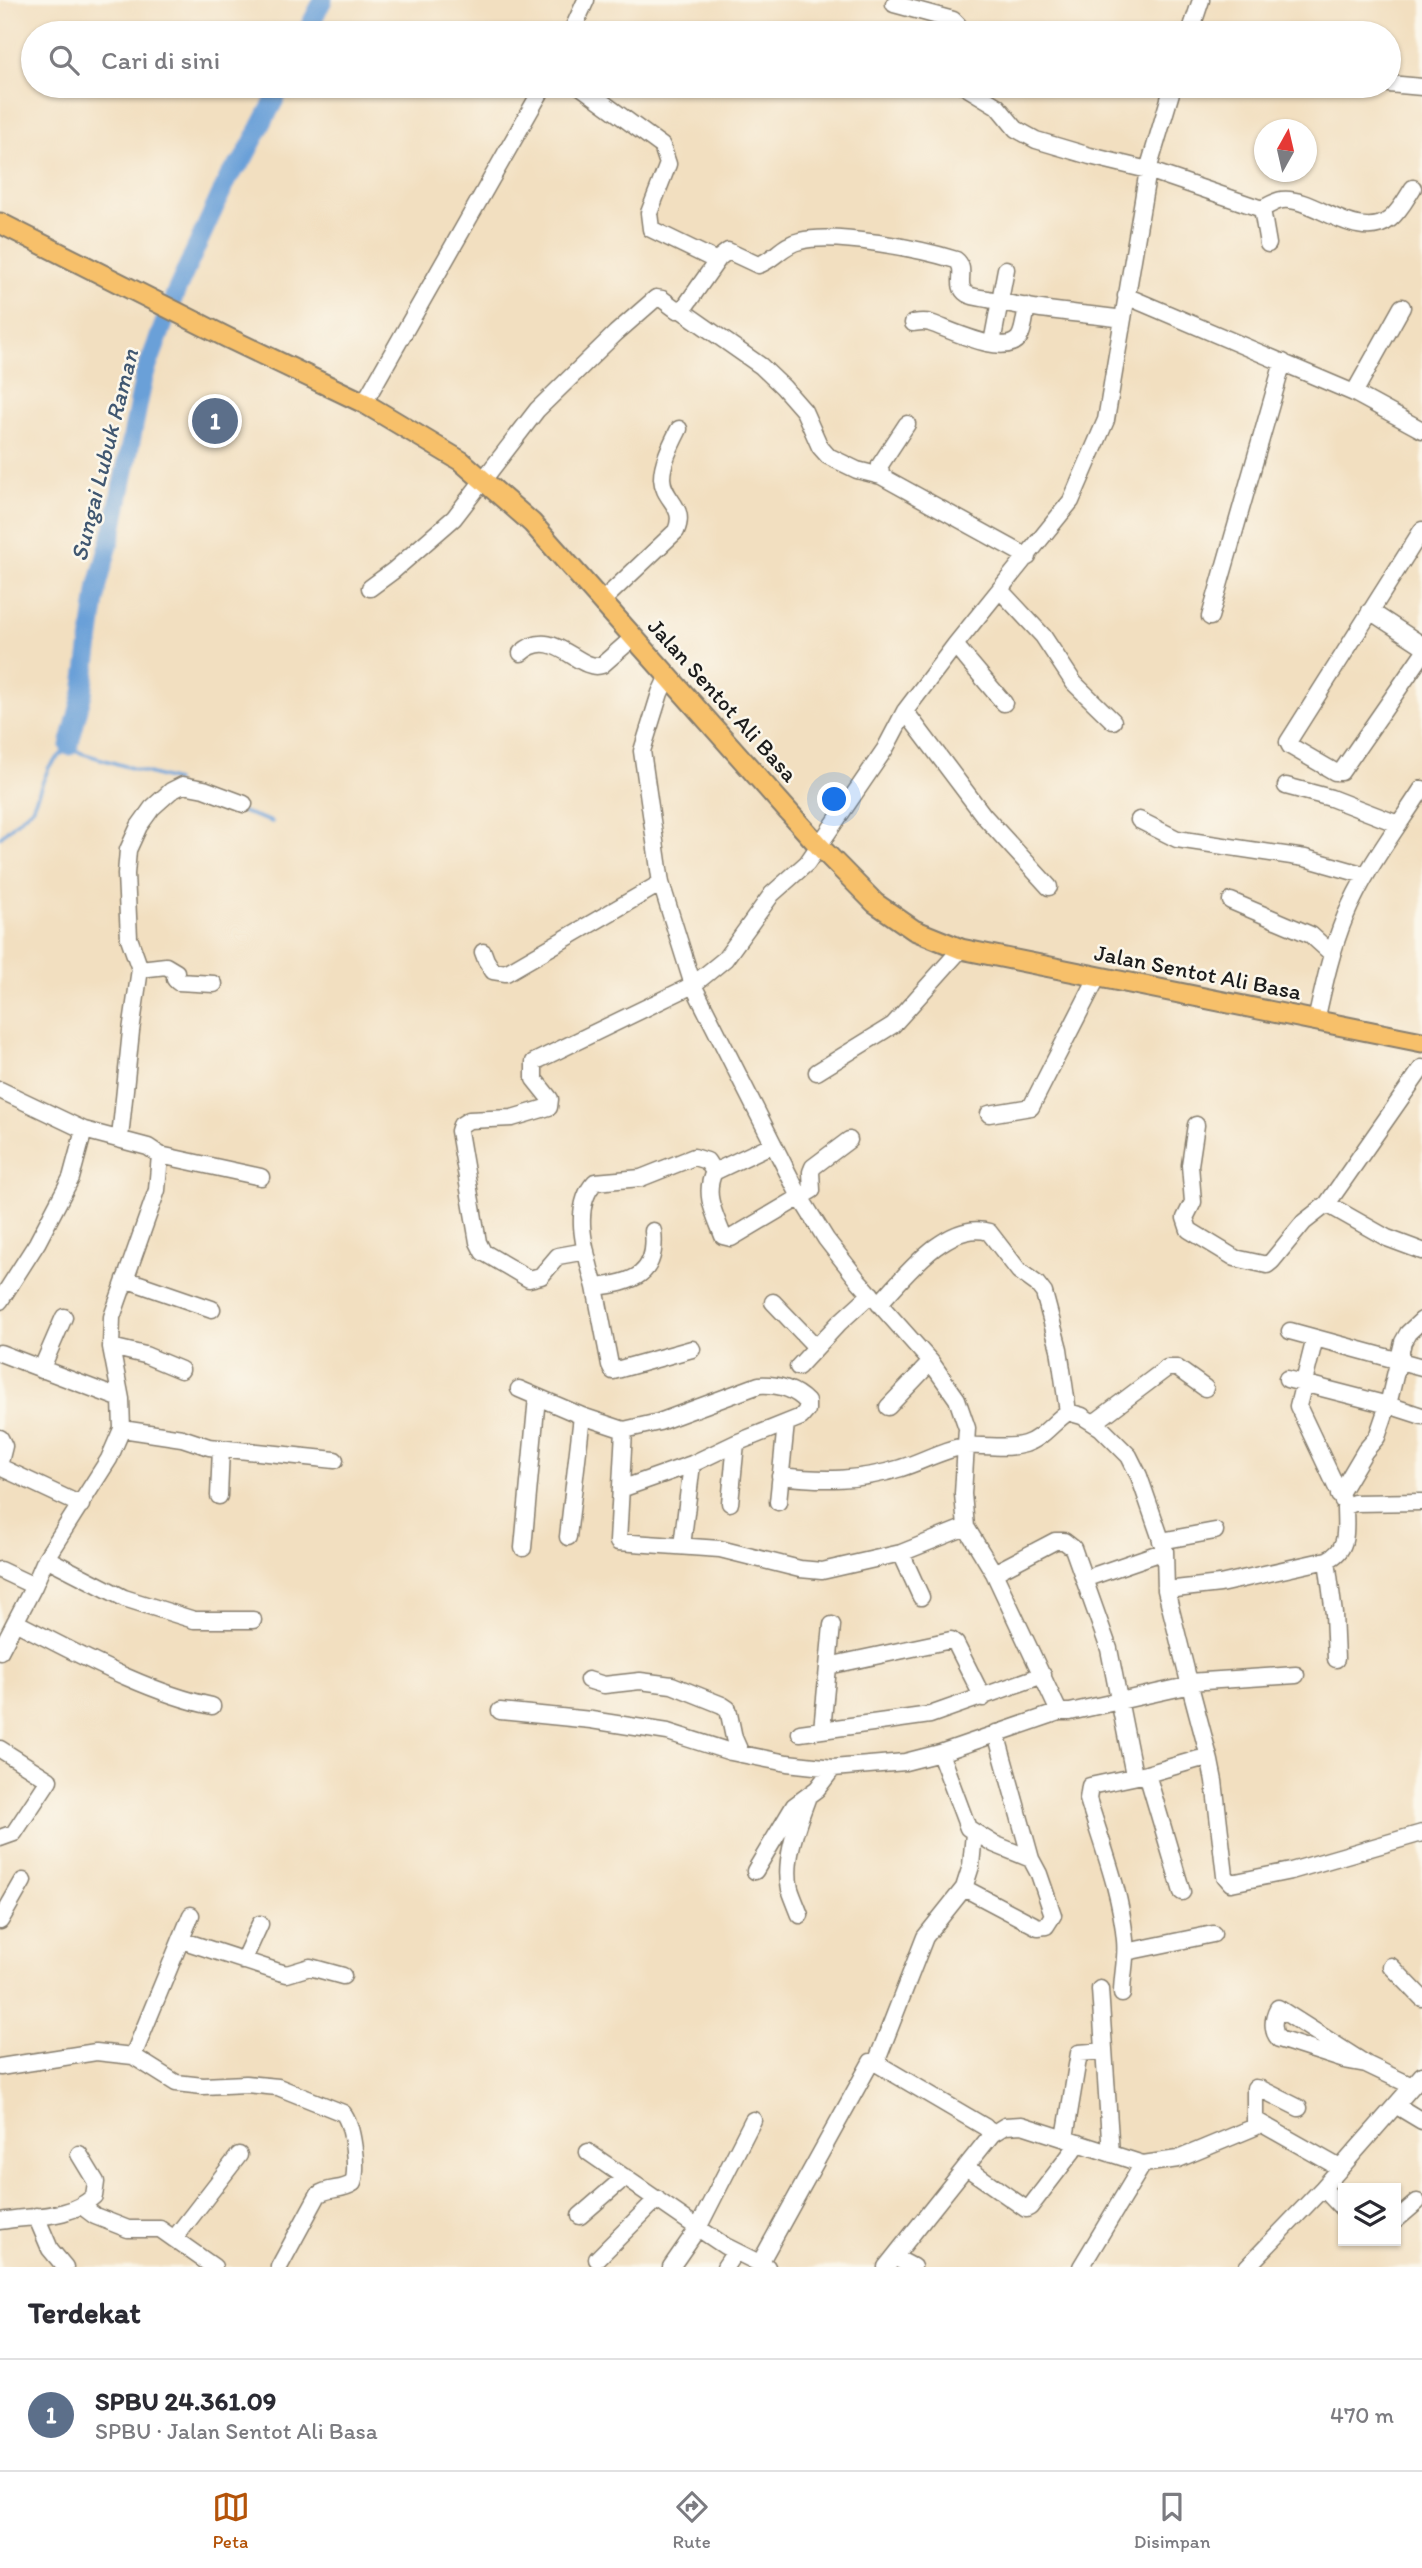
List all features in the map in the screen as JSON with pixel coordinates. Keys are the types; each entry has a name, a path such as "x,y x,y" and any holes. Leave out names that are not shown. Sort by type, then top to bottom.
{"main road":[{"name":"Jalan Sentot Ali Basa","path":"0,223 195,322 364,403 461,461 532,523 819,846 875,903 914,930 961,949 1422,1042"}],"street":[{"path":"576,21 586,0"},
{"path":"1194,21 1201,0"},
{"path":"894,4 954,21"},
{"path":"1401,85 1422,87"},
{"path":"364,403 537,98"},
{"path":"597,98 663,146 668,164 649,213 651,229 717,261"},
{"path":"984,98 997,106 1016,129 1028,136 1090,156 1148,170 1262,209 1283,200 1293,201 1340,220 1376,225 1388,221 1413,188"},
{"path":"586,1251 558,1256 541,1276 529,1279 483,1252 475,1231 459,1131 461,1125 469,1120 512,1118 549,1107 550,1099 534,1079 534,1062 693,985 725,959 764,903 807,863 884,748 905,711 1071,501 1105,420 1148,170 1169,98"},
{"path":"1262,209 1268,244"},
{"path":"681,310 717,261 728,251 755,265 762,265 800,240 831,239 879,243 956,260 962,268 960,281 965,293 1000,302 1123,319"},
{"path":"992,344 1006,269"},
{"path":"1126,296 1420,423"},
{"path":"370,588 454,518 537,410 645,306 659,298 674,309 681,310 761,366 804,411 820,447 828,456 857,470 881,476 1028,557"},
{"path":"913,323 930,323 959,336 992,344 1011,344 1018,340 1027,306"},
{"path":"1354,393 1402,307"},
{"path":"1210,617 1283,362"},
{"path":"881,476 880,464 907,424"},
{"path":"602,601 677,531 681,520 665,490 662,478 679,429"},
{"path":"1422,530 1288,742 1292,750 1335,772 1341,772 1422,654"},
{"path":"1000,590 1043,636 1074,683 1113,721"},
{"path":"1370,611 1422,645"},
{"path":"521,653 534,644 548,645 571,653 586,664 596,667 602,665 634,637"},
{"path":"955,645 1004,703"},
{"path":"668,676 642,751 661,883 693,985 800,1197 826,1238 931,1362 957,1399 967,1429 962,1494 965,1527 994,1573 1059,1712"},
{"path":"905,711 984,816 1049,887"},
{"path":"120,1138 140,969 129,938 126,874 128,850 139,826 152,808 171,791 183,785 204,789 244,804"},
{"path":"1286,786 1331,798 1398,824"},
{"path":"1316,1021 1331,953 1346,915 1365,875 1398,824 1419,800"},
{"path":"1139,820 1177,839 1305,858 1365,875"},
{"path":"483,951 493,971 506,973 661,883"},
{"path":"1231,901 1311,935 1331,953"},
{"path":"817,1072 893,1025 961,949"},
{"path":"140,969 166,966 176,972 176,981 214,984"},
{"path":"989,1114 1031,1107 1098,976"},
{"path":"1196,1125 1190,1165 1193,1202 1185,1218 1189,1230 1235,1258 1267,1265 1304,1223 1326,1204 1422,1068"},
{"path":"1,1095 84,1130 148,1147 160,1156 261,1177"},
{"path":"1,1296 37,1243 71,1178 84,1130"},
{"path":"774,1144 714,1172 709,1187 710,1203 723,1236 727,1238 813,1190 813,1167 849,1140"},
{"path":"0,1651 46,1558 109,1459 121,1429 121,1399 111,1347 112,1317 157,1189 160,1156"},
{"path":"692,1349 613,1370 586,1251 584,1207 595,1182 641,1178 694,1157 707,1161 714,1172"},
{"path":"1326,1204 1387,1238 1421,1249"},
{"path":"798,1367 816,1347 907,1275 949,1237 972,1229 989,1232 1019,1271 1037,1284 1044,1293 1059,1349 1068,1412"},
{"path":"595,1287 623,1282 643,1272 654,1255 653,1231"},
{"path":"125,1279 212,1309"},
{"path":"773,1302 816,1347"},
{"path":"41,1370 64,1317"},
{"path":"1342,1501 1365,1451 1377,1437 1388,1405 1403,1342 1422,1320"},
{"path":"1290,1331 1422,1367"},
{"path":"1166,1590 1231,1582 1327,1560 1336,1556 1345,1542 1342,1501 1298,1406 1295,1381 1315,1338"},
{"path":"111,1347 145,1355 181,1370"},
{"path":"0,1353 121,1399"},
{"path":"888,1408 931,1362"},
{"path":"1094,1423 1167,1368 1177,1368 1205,1388"},
{"path":"1295,1381 1422,1416"},
{"path":"519,1389 582,1416 624,1430 659,1422 759,1385 773,1384 790,1390 807,1402 807,1410 801,1418 736,1443 692,1464 621,1489"},
{"path":"523,1548 537,1397"},
{"path":"780,1476 812,1480 859,1479 900,1469 966,1446 1024,1445 1042,1435 1068,1412 1074,1412 1094,1423 1129,1456 1156,1520 1163,1546 1166,1590 1214,1781 1225,1876 1231,1883 1291,1871 1422,1833"},
{"path":"568,1537 582,1416"},
{"path":"778,1502 786,1423"},
{"path":"121,1429 182,1438 209,1447 335,1460"},
{"path":"624,1430 618,1542 720,1549 822,1572 901,1553 965,1527"},
{"path":"0,1438 4,1446 0,1464 81,1505"},
{"path":"730,1503 736,1443"},
{"path":"219,1496 221,1448"},
{"path":"682,1546 692,1464"},
{"path":"1342,1501 1422,1502"},
{"path":"1084,1579 1163,1546 1215,1531"},
{"path":"994,1573 1055,1541 1064,1541 1073,1548 1109,1649 1117,1700 1182,1892"},
{"path":"901,1553 921,1597"},
{"path":"46,1558 124,1598 182,1616 204,1621 253,1620"},
{"path":"1327,1560 1336,1659"},
{"path":"0,1570 34,1586"},
{"path":"15,1622 181,1699 212,1706"},
{"path":"822,1730 832,1625"},
{"path":"828,1666 951,1640 956,1644 982,1698"},
{"path":"800,1733 930,1716 1043,1675"},
{"path":"500,1711 591,1720 668,1732 741,1754 833,1768 905,1762 940,1753 1059,1712 1070,1712 1186,1686 1189,1682 1296,1675"},
{"path":"588,1680 604,1685 639,1681 671,1685 722,1705 729,1709 734,1738 741,1754"},
{"path":"964,1888 1038,1927 1046,1926 1053,1915 1031,1859 996,1733"},
{"path":"0,1749 49,1780 13,1833 0,1838"},
{"path":"940,1753 968,1828 1031,1859"},
{"path":"1122,1994 1126,1952 1120,1905 1088,1799 1088,1790 1090,1786 1199,1759 1210,1761"},
{"path":"755,1871 793,1806 817,1789 833,1768"},
{"path":"800,1915 790,1886 790,1861 795,1832 808,1793"},
{"path":"876,2063 925,1937 964,1888 971,1866 974,1833"},
{"path":"0,1921 23,1881"},
{"path":"133,2056 191,1915"},
{"path":"243,1961 260,1924"},
{"path":"1126,1952 1213,1934"},
{"path":"181,1940 287,1974 310,1967 343,1976"},
{"path":"1391,1966 1422,1998"},
{"path":"1100,1989 1111,2154"},
{"path":"1247,2267 1323,2188 1417,2080 1279,2039 1275,2035 1274,2023 1278,2008 1366,2064"},
{"path":"966,2167 1026,2209 1030,2207 1072,2141 1079,2053 1104,2051"},
{"path":"0,2067 96,2052 133,2056 176,2083 203,2087 246,2084 278,2087 338,2110 350,2123 355,2171 353,2183 346,2188 318,2195 279,2267"},
{"path":"588,2152 735,2252 764,2265 869,2064 876,2063 985,2127 992,2134"},
{"path":"913,2267 890,2262 992,2134 1014,2124 1143,2164 1178,2159 1255,2127 1255,2088 1299,2108"},
{"path":"1397,2106 1422,2121"},
{"path":"671,2267 698,2228 753,2120"},
{"path":"1257,2121 1340,2168"},
{"path":"0,2221 68,2213 83,2207 94,2196 96,2182 79,2154"},
{"path":"174,2239 239,2155"},
{"path":"1081,2267 1143,2164"},
{"path":"580,2216 625,2177"},
{"path":"1323,2188 1338,2203"},
{"path":"597,2259 657,2199"},
{"path":"1401,2216 1417,2202"},
{"path":"83,2207 95,2216 128,2229 160,2229 214,2267"},
{"path":"36,2216 50,2249 65,2267"},
{"path":"725,2267 735,2252"}],"waterway":[{"name":"Sungai Lubuk Raman","path":"312,21 323,0"},
{"name":"Sungai Lubuk Raman","path":"69,746 83,693 98,585 113,530 144,377 175,294 229,176 243,160 276,98"},
{"name":"Sungai Lubuk Raman","path":"0,837 32,808 49,767 69,746 81,753 175,781"},
{"path":"188,794 272,822"}],"place":[{"name":"SPBU 24.361.09","path":"215,421"}]}
